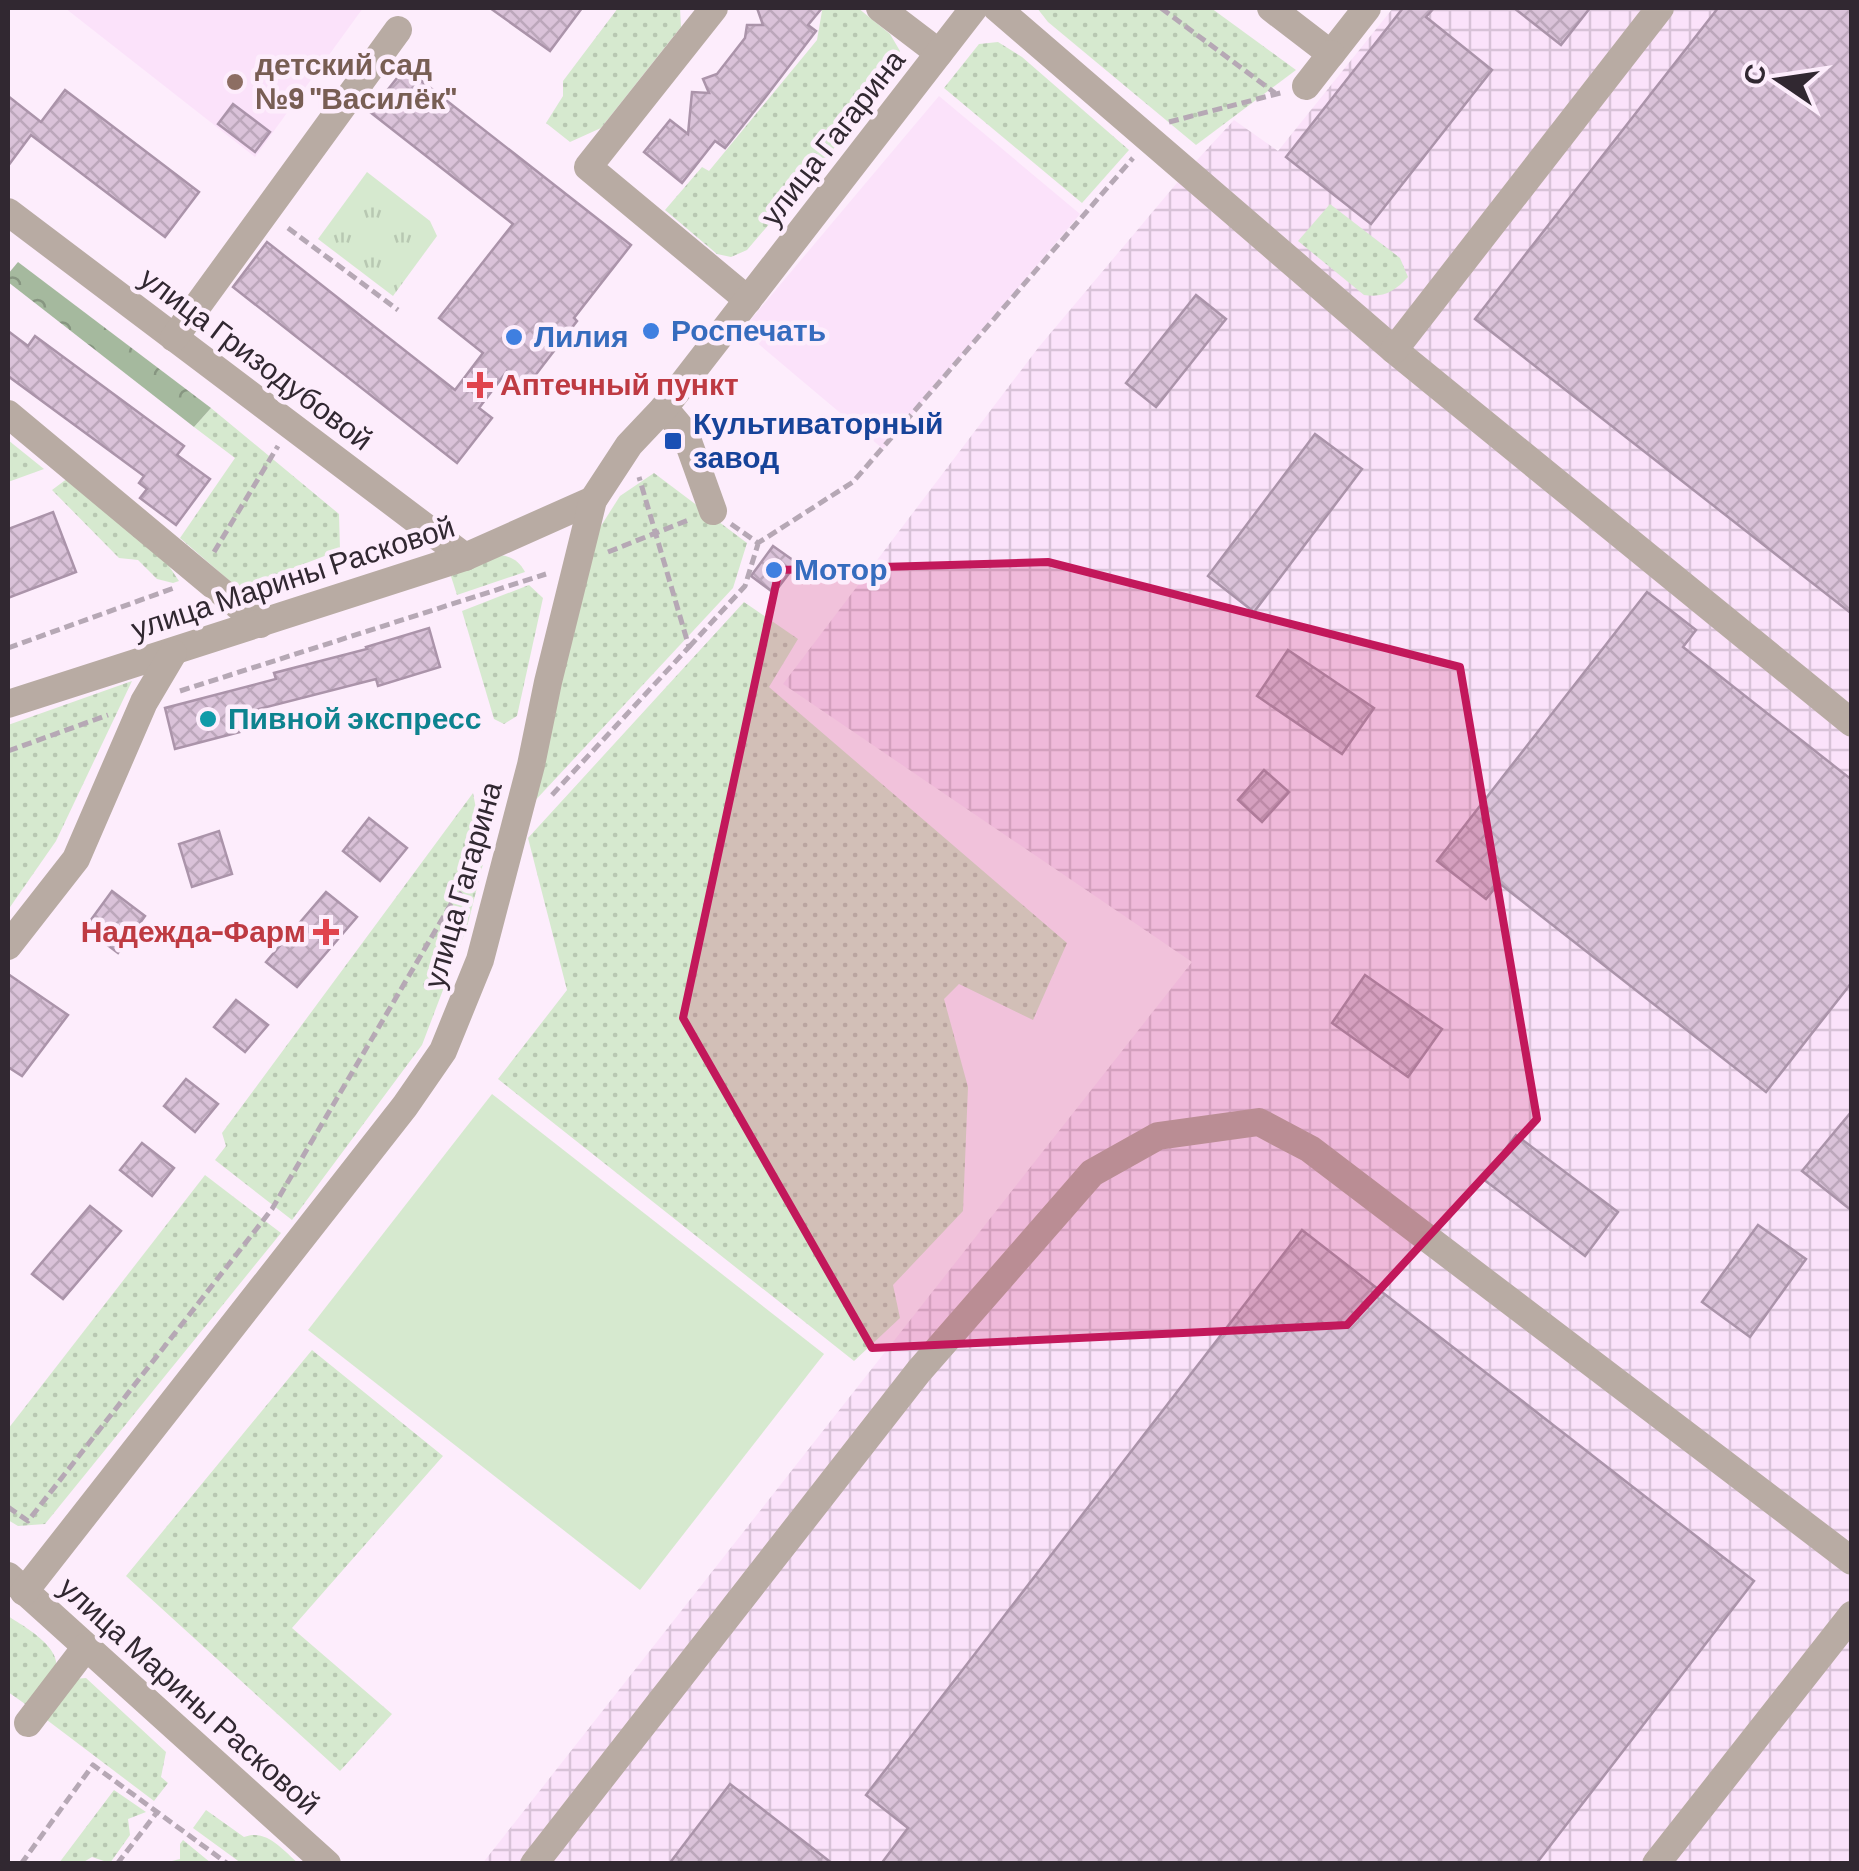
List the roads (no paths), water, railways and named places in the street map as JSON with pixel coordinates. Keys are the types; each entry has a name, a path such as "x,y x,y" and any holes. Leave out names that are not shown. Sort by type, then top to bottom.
{"street":[{"path":"880,8 939,53"},
{"name":"улица Гагарина","path":"16,1584 406,1106 444,1051 480,960 593,500 629,445 664,408 974,8"},
{"path":"998,8 1394,350 1852,723"},
{"path":"1272,8 1332,54"},
{"path":"1306,86 1367,8"},
{"path":"1394,350 1660,8"},
{"path":"706,10 588,167 748,300"},
{"path":"174,338 398,30"},
{"name":"улица Гризодубовой","path":"8,212 465,558"},
{"path":"664,408 685,432 712,511"},
{"path":"8,414 260,624"},
{"name":"улица Марины Расковой","path":"8,704 465,558 593,500"},
{"path":"8,946 76,860 144,702 172,652"},
{"path":"534,1864 919,1371 1092,1172 1158,1136 1259,1122 1310,1149 1852,1561"},
{"name":"улица Марины Расковой","path":"16,1584 327,1864"},
{"path":"1656,1864 1852,1616"},
{"path":"28,1723 86,1647"}],"place":[{"name":"детский сад №9 \"Василёк\"","path":"235,82"},
{"name":"Роспечать","path":"651,331"},
{"name":"Лилия","path":"514,337"},
{"name":"Аптечный пункт","path":"480,385"},
{"name":"Культиваторный завод","path":"673,441"},
{"name":"Мотор","path":"774,570"},
{"name":"Пивной экспресс","path":"208,719"},
{"name":"Надежда-Фарм","path":"326,932"}]}
